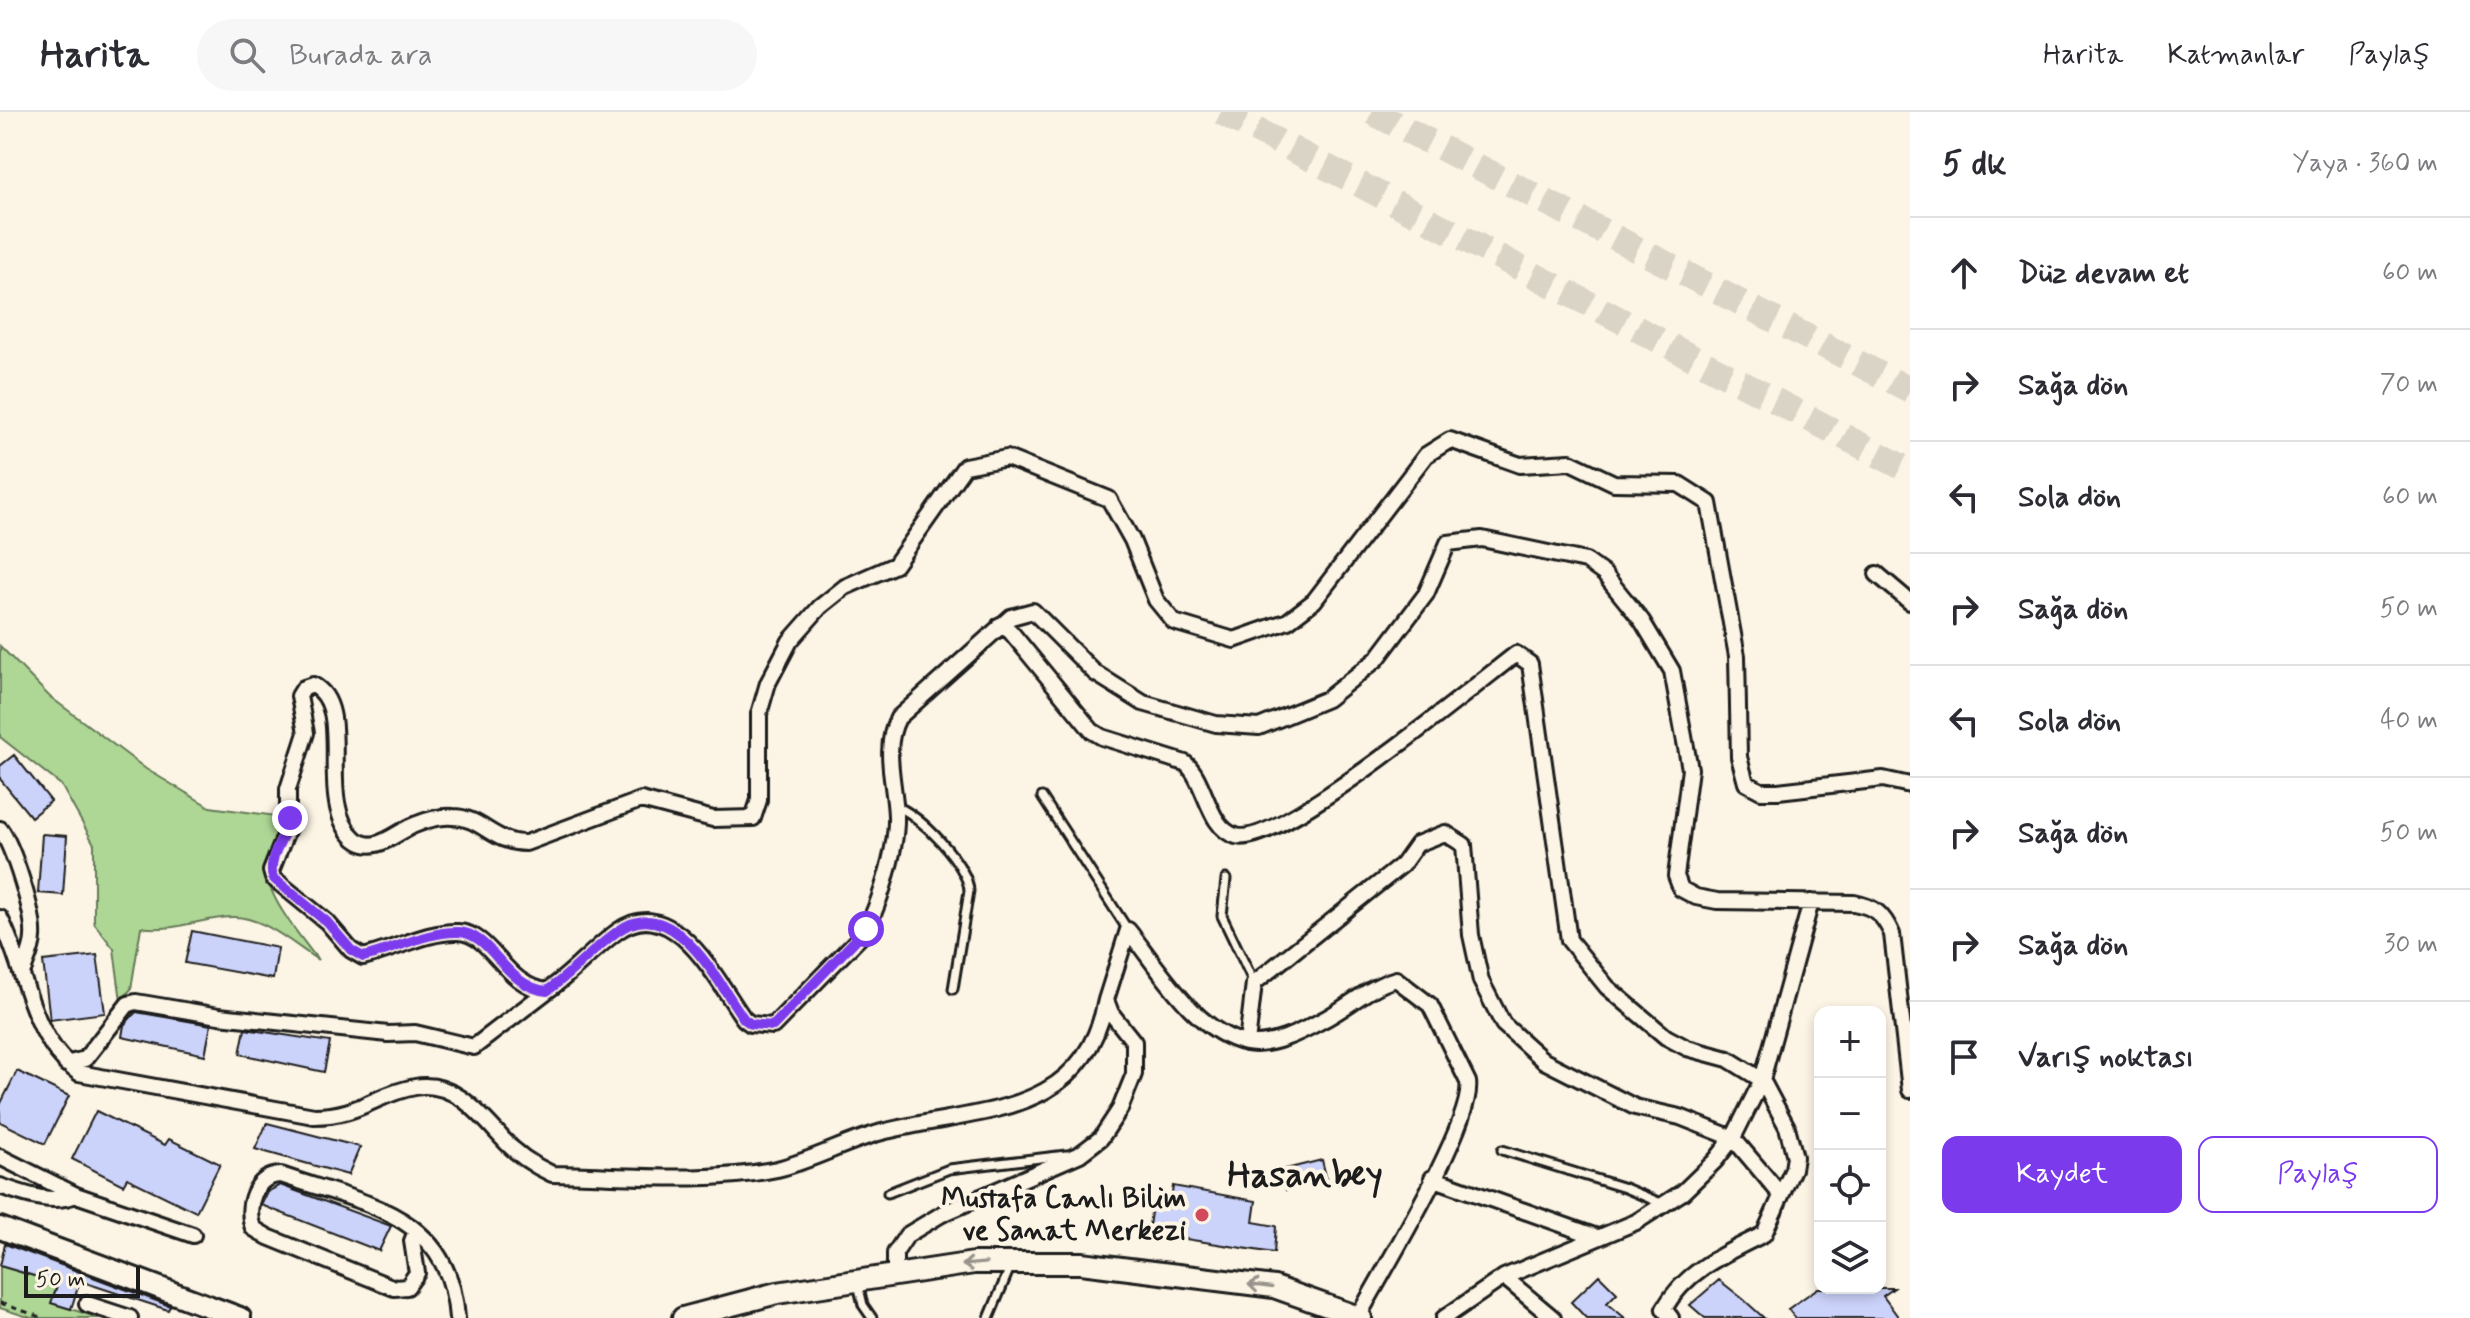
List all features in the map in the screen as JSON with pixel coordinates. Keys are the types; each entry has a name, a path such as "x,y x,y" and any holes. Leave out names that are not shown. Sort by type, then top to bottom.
{"main road":[{"path":"0,1228 240,1318"},
{"path":"683,1318 777,1293 974,1263 1081,1263 1274,1287 1320,1311 1360,1317"}],"street":[{"path":"547,991 521,984 475,936 462,932 443,933 363,957 351,950 327,922 273,878 272,862 284,840 290,818 289,781 298,765 306,733 298,704 304,688 313,685 321,689 330,701 339,809 355,839 367,844 390,840 414,824 453,817 474,821 508,843 526,843 641,800 713,819 753,818 759,800 759,714 768,683 790,641 820,607 845,587 895,565 965,466 982,460 1007,458 1109,499 1132,540 1156,600 1174,622 1234,640 1288,621 1314,601 1426,455 1450,440 1520,465 1570,462 1614,483 1679,484 1709,503 1737,656 1739,757 1746,783 1761,791 1883,779 1910,785"},
{"path":"66,1064 85,1059 128,1004 136,1002 219,1016 388,1034 415,1033 474,1047 620,929 662,923 686,937 744,1019 751,1024 773,1026 866,929 895,839 889,741 898,718 1000,625 1033,611 1095,673 1143,703 1216,724 1259,727 1327,699 1377,659 1426,594 1448,543 1482,539 1586,561 1629,603 1672,671 1690,769 1676,876 1681,889 1717,901 1854,903 1872,907 1885,917 1892,934 1910,1090"},
{"path":"1877,574 1910,602"},
{"path":"1000,625 1010,631 1092,731 1102,737 1185,763 1196,772 1222,825 1232,836 1246,838 1313,807 1516,654 1530,664 1569,940 1607,987 1666,1037 1687,1048 1728,1059 1762,1080 1787,1127 1795,1157 1764,1234 1715,1258 1675,1290 1664,1309 1671,1318"},
{"path":"0,829 8,839 20,875 34,936 22,973"},
{"path":"1247,1043 1254,983 1402,865 1417,844 1445,833 1464,845 1471,935 1481,981 1503,1024 1544,1061 1635,1107 1680,1117 1733,1138 1781,1195"},
{"path":"1444,1318 1504,1277 1636,1222 1683,1192 1733,1138 1762,1080 1781,999 1811,902"},
{"path":"0,918 41,1026 66,1064 91,1077 314,1116 351,1113 397,1092 428,1086 444,1089 469,1104 530,1163 552,1174 743,1174 779,1168 888,1130 1031,1100 1072,1072 1085,1058 1102,1024 1106,1000 1128,930"},
{"path":"1128,930 1196,1012 1217,1032 1247,1043 1269,1042 1308,1028 1344,1009 1378,984 1396,979 1430,1005 1468,1082 1470,1095 1432,1178 1360,1317"},
{"path":"895,1276 895,1253 907,1235 956,1208 1080,1154 1101,1138 1120,1109 1134,1074 1134,1042 1111,1013 1106,1000"},
{"path":"0,1157 76,1195 193,1235"},
{"path":"416,1231 412,1241 417,1273 407,1287 394,1288 268,1237 253,1228 251,1206 263,1181 270,1175 281,1175 398,1216 425,1235 449,1274 457,1318"},
{"path":"1432,1178 1597,1237"},
{"path":"0,1186 42,1198 63,1200 76,1195"},
{"path":"1504,1277 1553,1318"},
{"path":"87,1304 130,1318"}],"lane":[{"path":"1042,797 1128,930"},
{"path":"895,806 914,816 968,876 969,891 953,989"},
{"path":"1226,879 1222,916 1254,983"},
{"path":"1502,1150 1625,1188 1664,1204"},
{"path":"888,1193 949,1169 1080,1154"},
{"path":"989,1318 1012,1263"},
{"path":"857,1282 863,1305 872,1318"}],"path":[{"path":"0,1303 44,1318"}],"green space":[{"path":"0,646 49,696 146,769 210,807 284,817 268,857 270,888 284,914 318,960 267,927 245,918 222,918 165,928 141,927 131,989 121,1001 114,949 94,923 94,844 61,785 0,737"},
{"path":"0,1266 58,1283 52,1303 99,1318 31,1318 0,1308"}],"building":[{"path":"14,755 51,801 31,817 0,779 0,766"},
{"path":"42,834 67,836 63,895 38,893"},
{"path":"192,931 278,948 273,979 185,963"},
{"path":"97,955 105,1013 50,1020 43,961"},
{"path":"136,1012 211,1025 205,1055 122,1037 124,1025"},
{"path":"245,1029 330,1042 324,1072 240,1054"},
{"path":"17,1071 69,1096 45,1144 0,1122 0,1105"},
{"path":"96,1111 165,1145 169,1139 220,1164 196,1212 127,1178 123,1185 72,1159"},
{"path":"267,1123 360,1147 348,1175 255,1149"},
{"path":"1322,1160 1327,1181 1286,1190 1282,1170"},
{"path":"280,1185 391,1226 379,1251 261,1205 267,1192"},
{"name":"Mustafa Canlı Bilim ve Sanat Merkezi","path":"1173,1186 1256,1201 1253,1222 1276,1226 1274,1253 1148,1233 1152,1205 1170,1208"},
{"path":"5,1244 170,1306 168,1310 80,1281 71,1309 51,1303 58,1283 0,1266"},
{"path":"1599,1275 1617,1293 1607,1303 1625,1318 1586,1318 1571,1302"},
{"path":"1719,1280 1764,1318 1705,1318 1690,1305"},
{"path":"1814,1291 1814,1294 1886,1294 1883,1296 1899,1318 1795,1318 1788,1309"}],"tunnel":[{"path":"1221,112 1910,471"},
{"path":"1372,112 1910,390"}],"place":[{"name":"Mustafa Canlı Bilim ve Sanat Merkezi","path":"1202,1215"}],"district":[{"name":"Hasanbey","path":"1305,1176"}],"route":[{"path":"290,818 284,840 272,862 273,878 327,922 351,950 363,957 443,933 462,932 475,936 521,984 547,991 620,929 634,924 662,923 686,937 744,1019 761,1027 773,1026 791,1011 866,929"}]}
